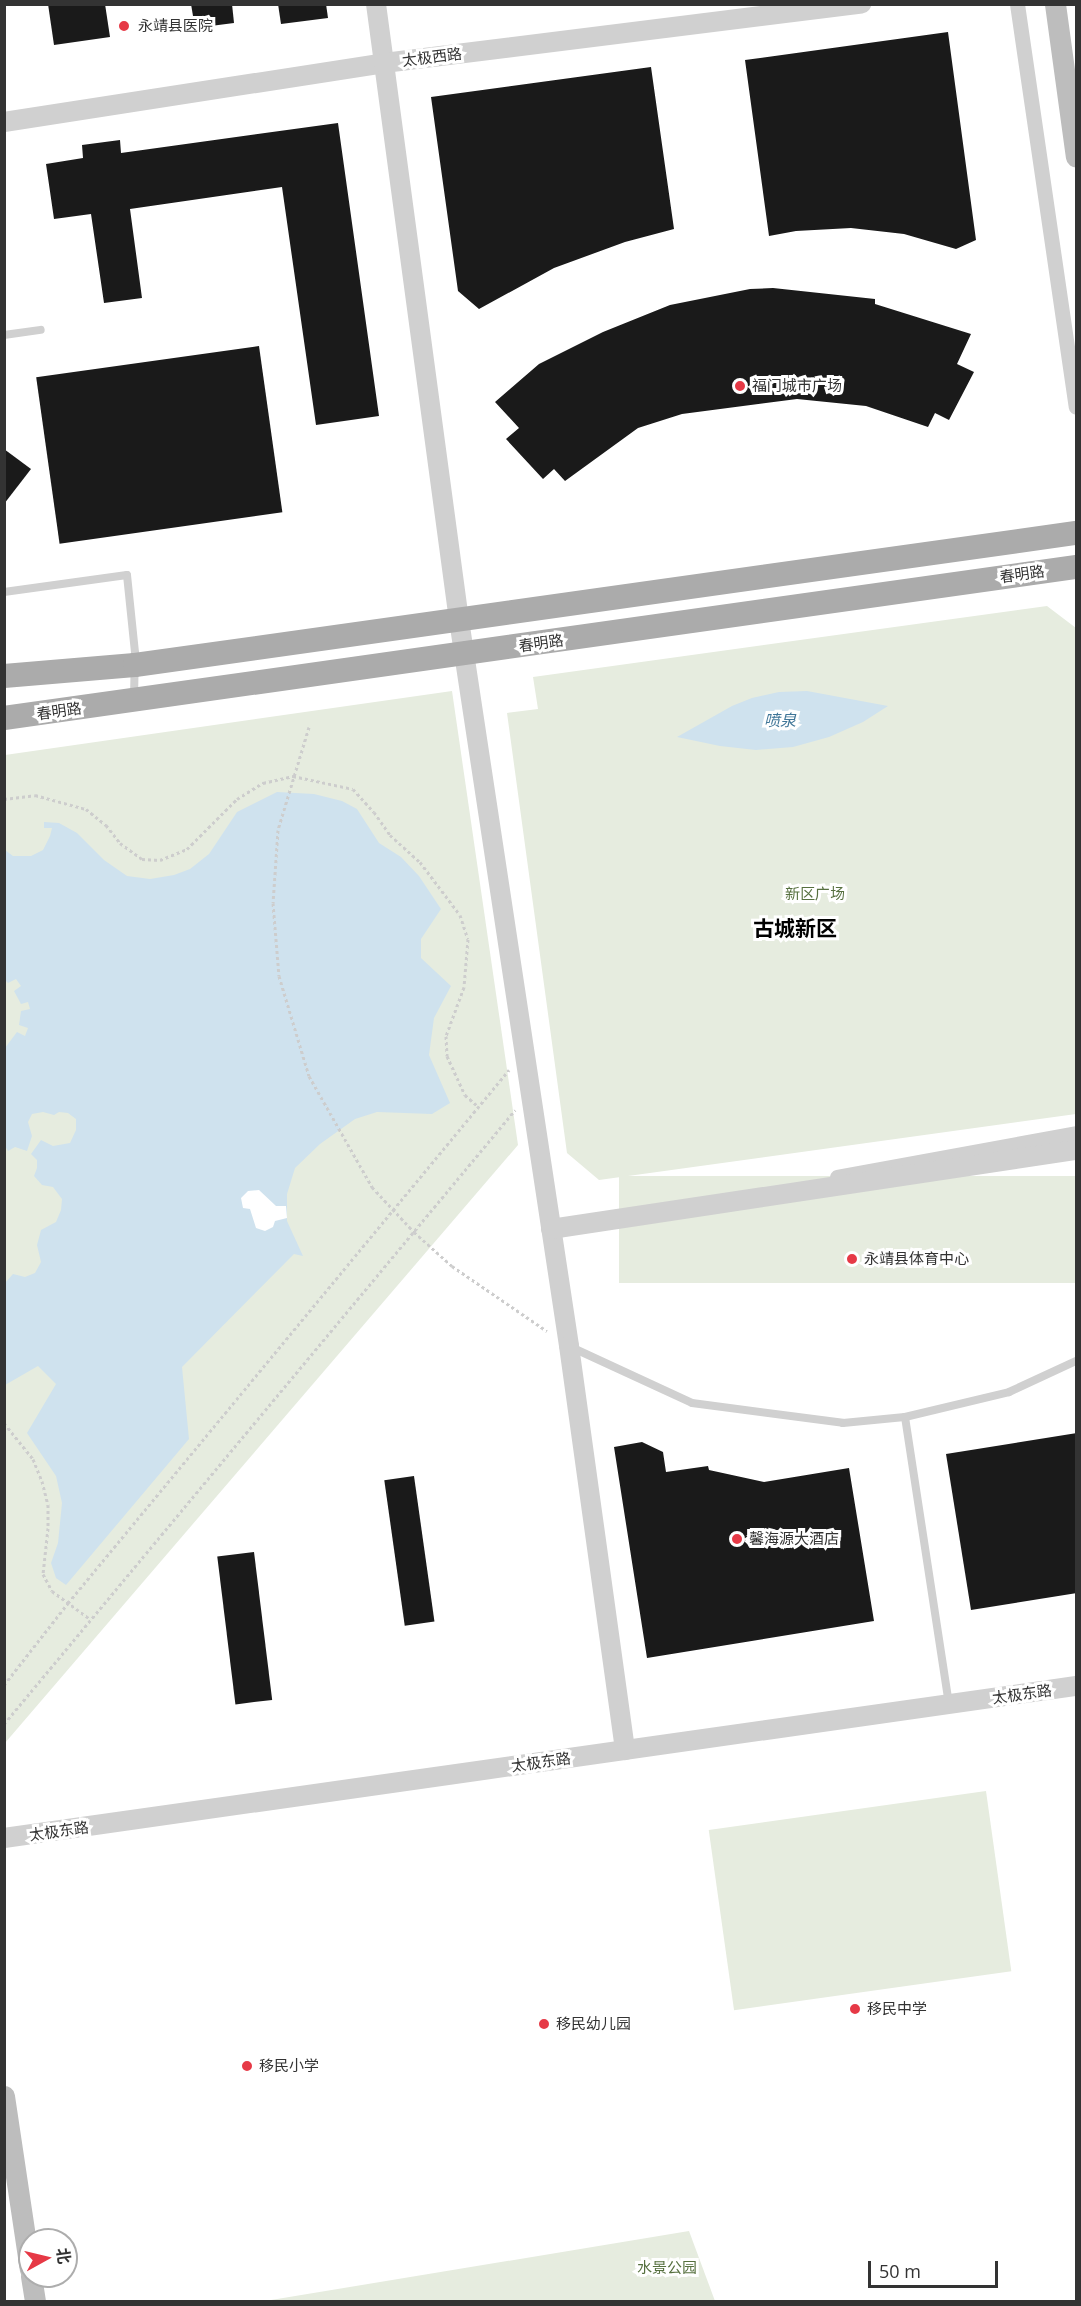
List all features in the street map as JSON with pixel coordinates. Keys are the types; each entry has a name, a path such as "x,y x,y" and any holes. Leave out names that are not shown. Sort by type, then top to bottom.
{"main road":[{"path":"1055,4 1077,157"},
{"path":"4,676 135,665 1077,533"},
{"name":"春明路","path":"4,718 1077,567"},
{"path":"4,2096 24,2228"}],"street":[{"path":"376,4 459,620 569,1346 625,1750"},
{"name":"太极西路","path":"4,122 384,63 861,4"},
{"path":"1017,4 1077,407"},
{"path":"551,1229 1077,1133"},
{"path":"551,1229 1077,1150"},
{"name":"太极东路","path":"4,1838 1077,1686"}],"lane":[{"path":"4,335 41,330"},
{"path":"4,592 127,575 135,665 134,700"},
{"path":"569,1346 692,1403 843,1423 905,1417 1009,1392 1077,1361"},
{"path":"905,1417 949,1704"}],"path":[{"path":"309,727 278,830 273,903 279,976 309,1076 341,1137 372,1187 414,1232 452,1266 569,1346"},
{"path":"4,799 35,795 86,809 106,825 120,843 142,860 160,860 188,849 237,799 263,783 293,776 353,789 374,812 390,835 420,862 460,915 468,939 466,971 464,987 446,1036 447,1056 465,1095 479,1107"},
{"path":"4,1685 68,1602 524,1052"},
{"path":"4,1724 530,1092"},
{"path":"4,1422 33,1459 42,1481 48,1505 43,1574 52,1591 90,1619"}],"green space":[{"name":"新区广场","path":"1047,606 1076,628 1076,1114 599,1180 567,1153 507,713 538,709 533,677"},
{"path":"452,691 518,1145 5,1743 5,755"},
{"name":"永靖县体育中心","path":"619,1176 1076,1176 1076,1283 619,1283"},
{"path":"986,1791 1011,1971 734,2010 709,1830"},
{"name":"水景公园","path":"689,2231 715,2301 265,2301"}],"water":[{"name":"喷泉","path":"807,691 888,706 863,722 829,737 793,747 756,750 720,746 677,737 732,706 752,698 779,692"},
{"path":"277,792 314,794 342,801 357,809 379,843 401,857 419,876 441,909 421,939 421,958 451,986 434,1018 429,1055 450,1103 432,1114 377,1112 355,1119 320,1144 295,1168 287,1194 287,1221 303,1256 294,1254 182,1367 189,1439 66,1585 56,1578 51,1563 58,1543 62,1503 56,1476 27,1433 56,1384 38,1366 5,1385 4,1284 13,1274 25,1277 35,1273 41,1262 37,1245 41,1230 56,1222 61,1210 62,1199 53,1187 42,1185 34,1176 37,1160 31,1154 41,1140 53,1146 70,1143 76,1130 76,1119 68,1113 32,1114 28,1122 32,1136 27,1151 15,1147 8,1151 5,1146 5,1048 17,1032 25,1036 28,1028 19,1025 21,1011 30,1009 28,1002 21,1004 14,991 21,986 16,979 8,983 5,980 5,850 13,856 31,856 43,850 52,828 44,828 44,822 59,823 77,833 104,860 127,876 150,879 174,875 190,869 209,854 237,812"}],"pier":[{"path":"259,1190 276,1206 286,1206 287,1218 275,1221 273,1227 265,1231 256,1228 250,1209 243,1208 241,1198 248,1191"}],"building":[{"path":"48,4 105,4 110,37 54,45"},
{"path":"191,4 232,4 234,23 195,28"},
{"path":"278,4 326,4 328,18 281,24"},
{"path":"948,32 976,240 956,249 904,234 851,228 796,231 769,236 745,60"},
{"path":"651,67 674,229 625,242 554,268 479,309 458,291 431,97"},
{"path":"338,123 379,416 316,425 282,187 130,209 142,298 104,303 91,214 54,219 46,164 83,158 82,145 120,140 121,153"},
{"name":"福门城市广场","path":"773,288 875,299 875,304 971,334 957,364 974,372 949,420 935,413 928,427 866,406 797,399 682,414 638,428 565,481 554,469 543,479 506,439 519,428 495,402 539,364 603,332 670,305 750,289"},
{"path":"259,346 282,512 60,544 36,377"},
{"path":"4,449 31,469 4,504"},
{"path":"1077,1433 1077,1593 971,1610 946,1454"},
{"path":"642,1442 663,1452 666,1472 708,1466 709,1470 764,1482 849,1468 874,1621 647,1658 614,1447"},
{"path":"414,1476 434,1622 405,1626 384,1480"},
{"path":"254,1552 272,1700 235,1704 217,1557"}],"place":[{"name":"永靖县医院","path":"124,26"},
{"name":"福门城市广场","path":"740,386"},
{"name":"永靖县体育中心","path":"852,1259"},
{"name":"馨海源大酒店","path":"737,1539"},
{"name":"移民中学","path":"855,2009"},
{"name":"移民幼儿园","path":"544,2024"},
{"name":"移民小学","path":"247,2066"}],"district":[{"name":"古城新区","path":"795,928"}]}
